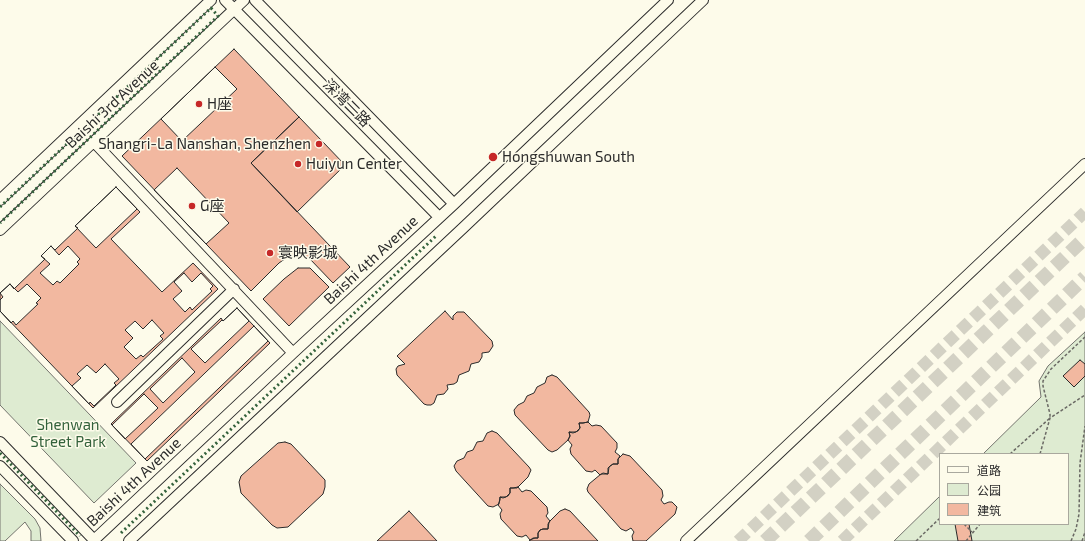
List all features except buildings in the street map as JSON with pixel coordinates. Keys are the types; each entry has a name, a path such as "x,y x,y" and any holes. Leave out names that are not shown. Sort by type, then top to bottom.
{"street":[{"name":"Baishi 3rd Avenue","path":"0,200 211,0"},
{"name":"深湾二路","path":"225,0 439,217"},
{"name":"Baishi 3rd Avenue","path":"0,230 244,0"},
{"name":"深湾二路","path":"255,0 454,204"},
{"name":"Baishi 4th Avenue","path":"94,541 294,352 454,204 668,0"},
{"path":"129,541 464,227 703,0"},
{"path":"94,142 294,352"},
{"path":"686,541 1085,164"},
{"path":"117,402 234,290"},
{"path":"0,442 94,541"},
{"path":"0,466 69,540"}],"path":[{"path":"1040,453 1050,418 1043,386 1044,381 1051,369 1085,337"},
{"path":"1011,453 1038,431 1050,418 1085,394"},
{"path":"1071,541 1076,529 1079,514 1080,463 1085,426"},
{"path":"916,541 939,519"},
{"path":"965,525 972,532"},
{"path":"966,541 979,525"},
{"path":"1082,541 1085,532"}],"green space":[{"name":"Shenwan Street Park","path":"0,321 136,463 94,503 0,405"},
{"path":"1085,332 1085,541 894,541 939,497 939,525 1069,525 1069,453 984,453 1041,397 1039,381 1048,366"},
{"path":"0,484 35,519 40,528 41,541 31,541 31,531 25,522 5,541 0,541"}],"tunnel":[{"path":"738,541 1085,212"},
{"path":"765,541 1085,238"},
{"path":"809,541 1085,277"},
{"path":"842,541 1085,309"}],"hedge":[{"path":"0,207 211,8 218,16 0,223"},
{"path":"121,533 437,235"},
{"path":"0,453 80,536"}],"place":[{"name":"H座","path":"199,104"},
{"name":"Shangri-La Nanshan, Shenzhen","path":"319,144"},
{"name":"Hongshuwan South","path":"493,157"},
{"name":"Huiyun Center","path":"298,164"},
{"name":"G座","path":"192,206"},
{"name":"寰映影城","path":"270,253"}]}
